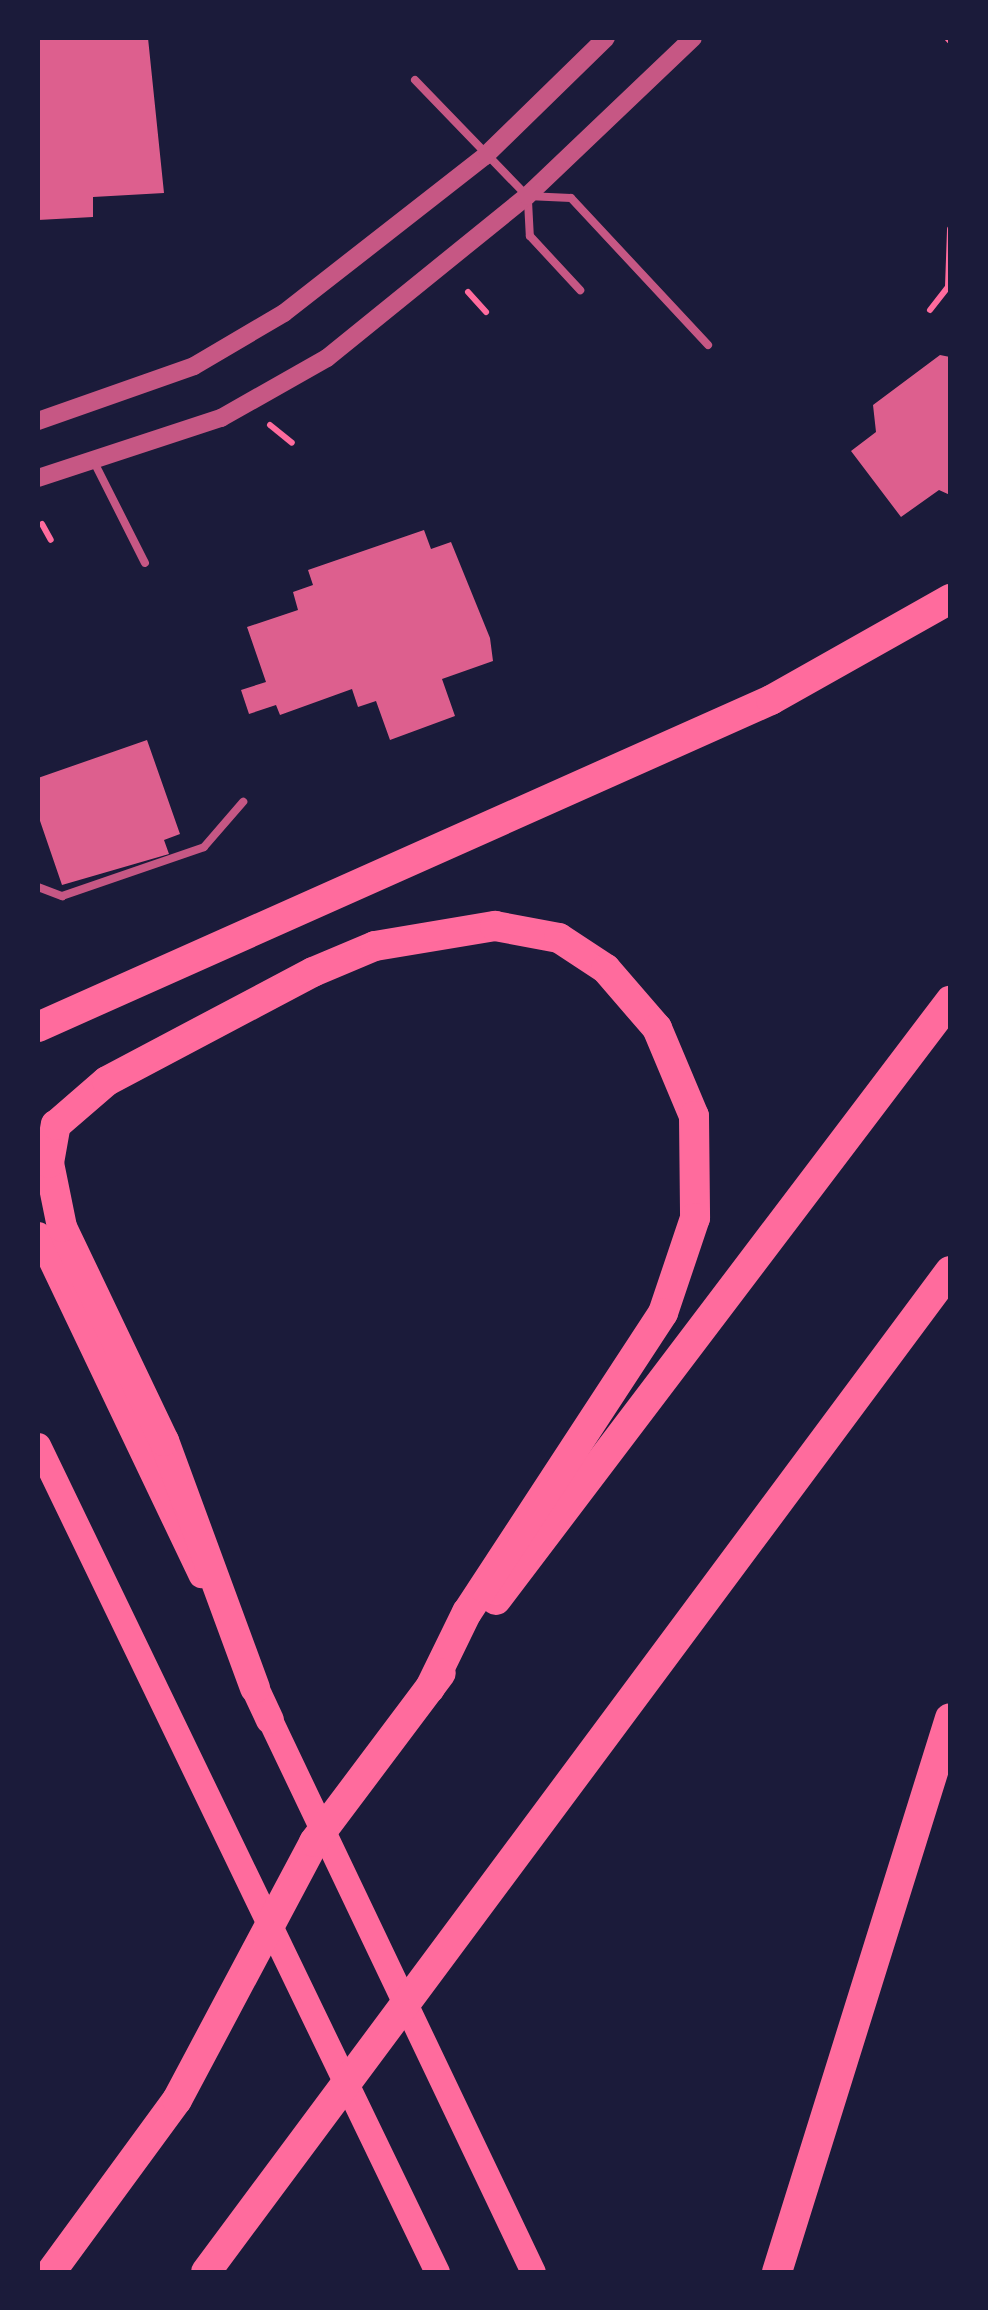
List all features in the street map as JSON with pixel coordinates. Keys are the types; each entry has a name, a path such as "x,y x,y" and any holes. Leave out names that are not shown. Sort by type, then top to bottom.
{"highway":[{"path":"38,1026 771,700 950,599"},
{"path":"270,1720 164,1441 62,1227 49,1163 56,1125 108,1082 312,972 375,946 495,926 559,938 606,969 658,1028 694,1116 695,1218 662,1313 467,1612 430,1688"},
{"path":"51,2272 177,2100 314,1842 950,1001"},
{"path":"206,2272 950,1271"},
{"path":"777,2272 950,1718"}],"main road":[{"path":"38,1234 255,1688"},
{"path":"38,1445 437,2272"},
{"path":"270,1720 533,2272"}],"street":[{"path":"38,422 194,366 284,313 485,156 606,38"},
{"path":"38,478 221,418 326,358 527,196 693,38"}],"lane":[{"path":"415,80 527,196 571,198 708,345"},
{"path":"527,196 530,236 580,290"},
{"path":"94,462 146,563"},
{"path":"38,886 62,896 204,847 243,802"}],"path":[{"path":"930,310 948,287 950,228"},
{"path":"468,292 486,312"},
{"path":"270,425 292,442"},
{"path":"42,524 50,540"}],"building":[{"path":"38,38 148,38 164,193 93,197 93,217 38,220"},
{"path":"940,355 950,357 950,495 939,490 901,517 851,451 876,432 873,405"},
{"path":"424,530 431,549 451,542 490,638 493,661 442,679 455,716 390,740 376,701 358,707 352,689 280,715 276,705 249,714 241,690 266,682 247,627 298,610 293,592 313,585 308,570"},
{"path":"147,740 180,834 164,840 169,854 62,885 38,815 38,778"}]}
